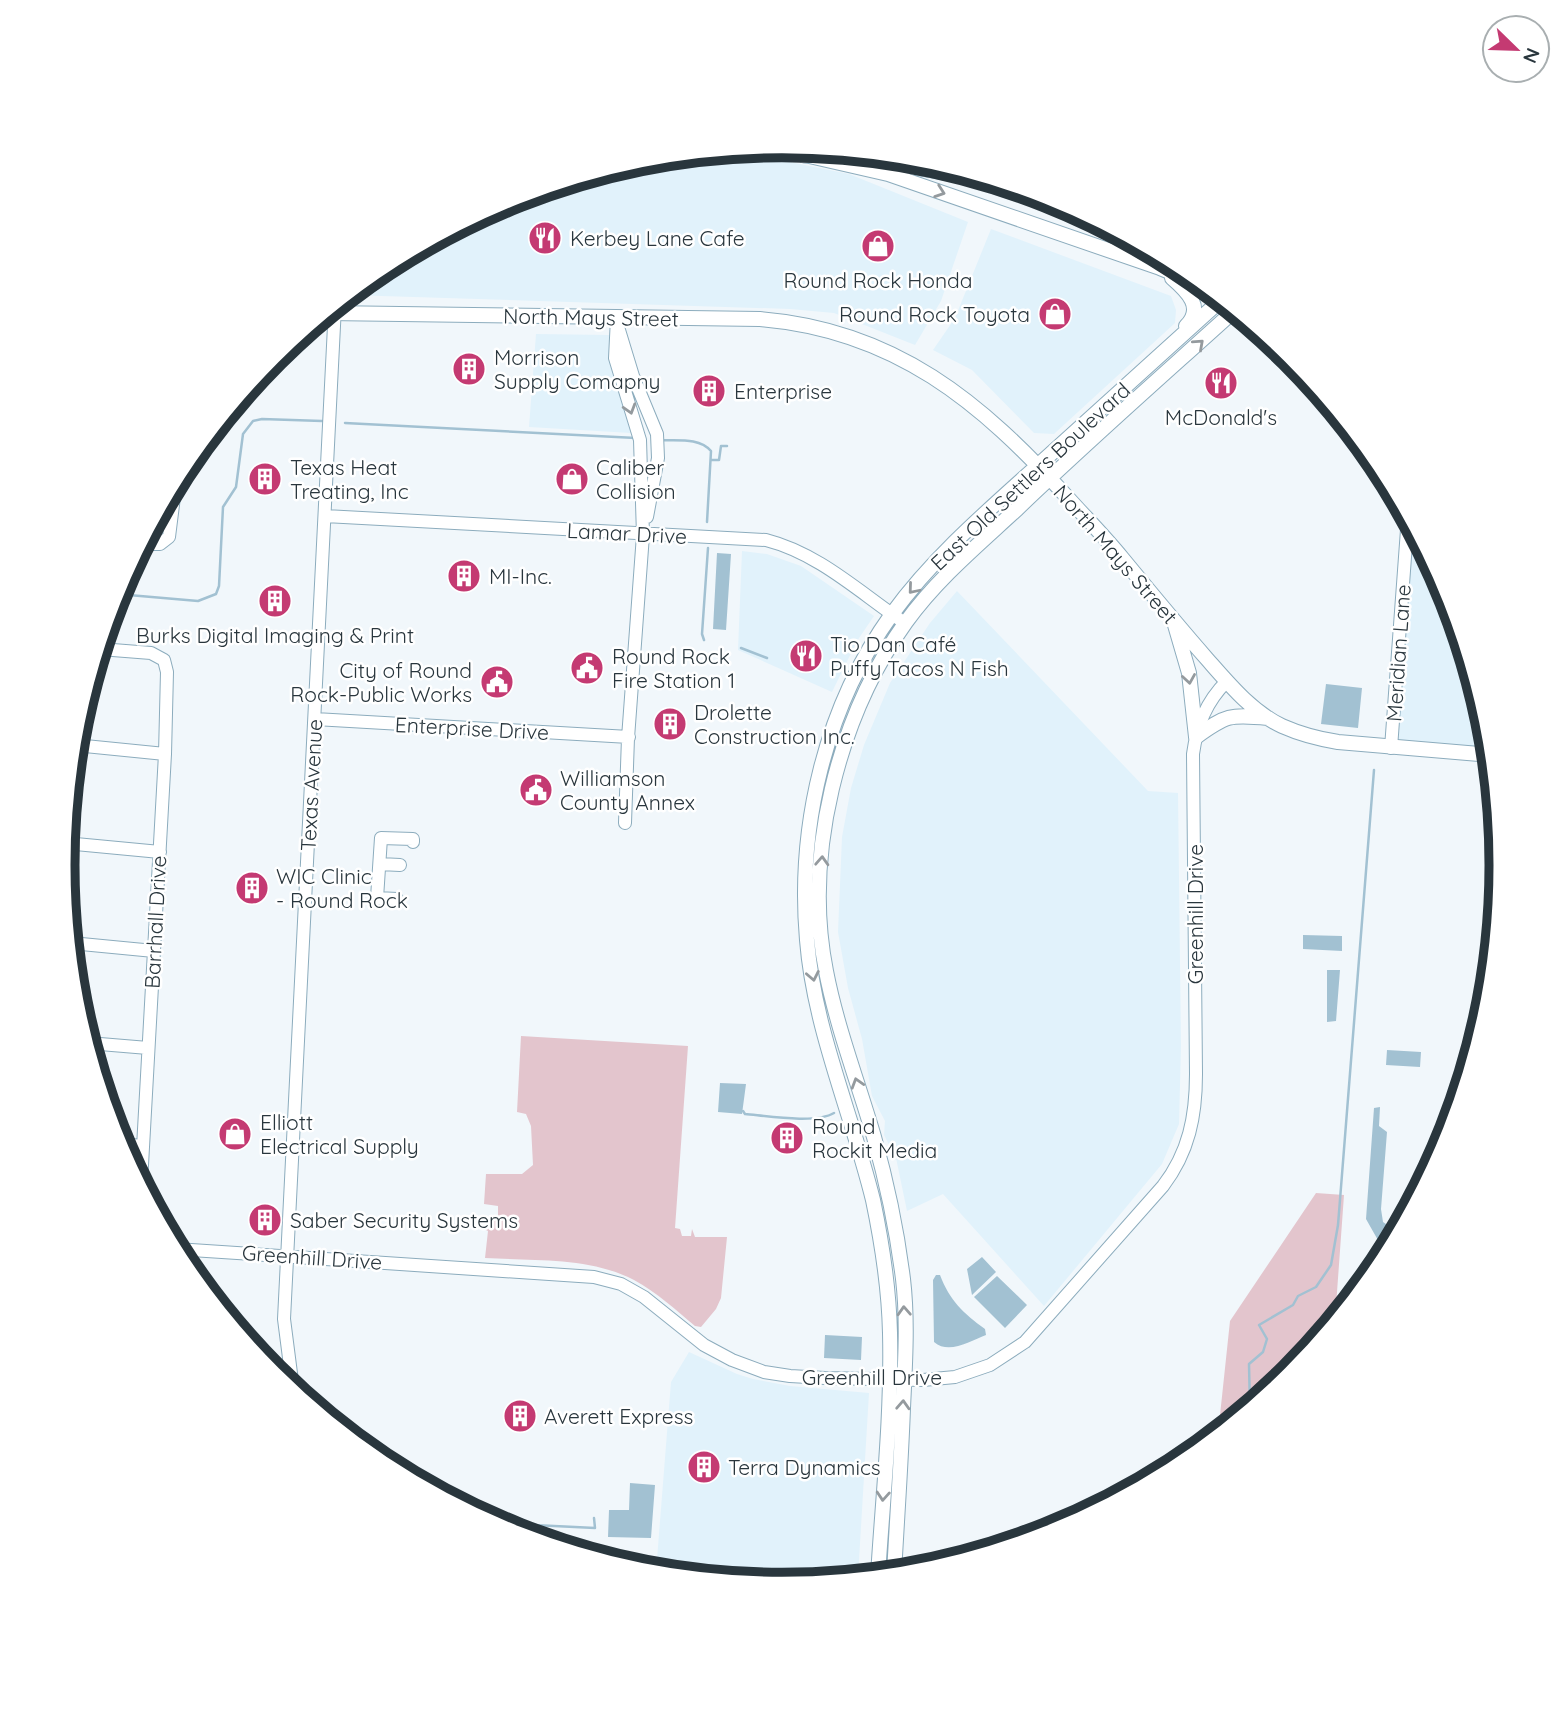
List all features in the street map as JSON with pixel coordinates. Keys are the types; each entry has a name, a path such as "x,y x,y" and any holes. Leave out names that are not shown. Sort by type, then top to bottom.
{"main road":[{"path":"825,159 888,174 1160,268 1186,290 1194,304 1195,313 1191,322 1159,356"},
{"name":"East Old Settlers Boulevard","path":"894,1563 897,1379 879,1226 860,1149 819,1011 807,941 805,870 814,799 840,708 864,659 892,614 941,556 1215,305"},
{"name":"North Mays Street","path":"343,311 769,320 817,327 851,337 916,367 952,389 997,424 1121,556 1174,622 1227,681 1249,704 1281,726 1314,738 1391,748 1481,754"},
{"name":"East Old Settlers Boulevard","path":"879,1565 897,1379 903,1282 876,1142 828,981 821,925 820,892 827,815 843,749 870,683 905,624 926,596 1050,478 1229,317"},
{"path":"1174,622 1189,673 1196,737 1221,719 1244,715 1269,718"}],"street":[{"path":"617,318 615,358 640,440 643,535 625,823"},
{"name":"Texas Avenue","path":"291,1373 284,1319 325,516 332,320"},
{"path":"152,544 160,544 169,537 173,506"},
{"name":"Lamar Drive","path":"325,516 756,540 780,544 813,558 905,624"},
{"name":"Meridian Lane","path":"1391,748 1407,533"},
{"name":"Barrhall Drive","path":"109,650 151,653 164,660 167,672 165,754 142,1165"},
{"name":"Greenhill Drive","path":"188,1249 594,1277 621,1284 644,1297 704,1345 751,1368 790,1376 937,1380 964,1375 990,1365 1025,1342 1163,1186 1172,1175 1185,1149 1196,1101 1196,737 1206,706 1215,692 1227,681"},
{"name":"Enterprise Drive","path":"314,719 629,737"},
{"path":"1376,746 1392,730 1398,742 1406,749"},
{"path":"86,746 165,754"},
{"path":"397,899 377,898 381,838 413,839 412,842"},
{"path":"76,844 160,852"},
{"path":"380,864 400,865"},
{"path":"80,944 154,951"},
{"path":"98,1043 148,1048"},
{"path":"133,1145 143,1146"}],"shaded area":[{"path":"772,158 849,174 968,222 941,301 915,345 834,313 790,309 364,295 429,253 512,212 599,182 690,164"},
{"path":"991,229 1171,296 1176,310 1175,323 1054,434 1034,433 972,370 933,350 955,318"},
{"path":"536,334 609,335 612,371 631,433 529,427"},
{"path":"1408,535 1436,594 1452,638 1466,682 1480,750 1393,744"},
{"path":"742,551 767,554 801,566 874,616 857,641 832,692 738,650"},
{"path":"957,591 1148,791 1178,793 1181,1046 1179,1124 1162,1164 1044,1306 943,1194 907,1211 896,1158 884,1135 885,1121 872,1096 838,932 842,837 851,788 864,745 890,683 930,623"},
{"path":"521,1036 688,1046 675,1228 680,1229 682,1236 691,1236 692,1229 695,1237 727,1237 721,1298 716,1309 701,1327 695,1326 634,1280 599,1267 485,1258 488,1231 484,1229 484,1219 498,1219 498,1206 484,1204 486,1174 522,1174 533,1165 531,1126 526,1114 517,1112"},
{"path":"1316,1193 1344,1195 1336,1305 1283,1365 1219,1421 1230,1321"},
{"path":"689,1352 753,1379 790,1386 869,1393 859,1568 829,1571 736,1571 657,1561 671,1382"}],"water":[{"path":"717,553 731,554 726,630 713,629"},
{"path":"1326,684 1362,688 1358,728 1321,724"},
{"path":"1303,935 1342,936 1342,951 1303,949"},
{"path":"1327,970 1340,970 1336,1021 1327,1022"},
{"path":"1387,1050 1421,1052 1420,1067 1386,1065"},
{"path":"720,1083 746,1084 742,1114 718,1112"},
{"path":"1380,1107 1379,1126 1387,1132 1381,1209 1383,1222 1390,1227 1380,1243 1366,1219 1374,1108"},
{"path":"982,1257 996,1272 972,1295 967,1269"},
{"path":"936,1275 940,1275 958,1306 985,1329 986,1335 953,1347 940,1346 934,1342 933,1280"},
{"path":"997,1276 1027,1305 1005,1328 974,1297"},
{"path":"825,1335 862,1337 861,1360 824,1358"},
{"path":"630,1483 655,1485 651,1538 608,1537 609,1510 629,1510"}],"waterway":[{"path":"129,595 198,601 216,594 219,586 223,507 236,487 243,434 253,421 262,419 322,421"},
{"path":"345,423 636,438"},
{"path":"660,440 694,442 711,451 707,522"},
{"path":"711,460 719,460 721,446 727,446"},
{"path":"704,640 702,634 708,548"},
{"path":"741,648 767,658"},
{"path":"1250,1396 1249,1364 1263,1352 1267,1339 1259,1325 1293,1305 1298,1296 1316,1287 1331,1265 1338,1225 1374,770"},
{"path":"743,1111 745,1114 804,1119 834,1113"},
{"path":"529,1525 595,1528 594,1518"}],"place":[{"name":"Kerbey Lane Cafe","path":"545,238"},
{"name":"Round Rock Honda","path":"878,246"},
{"name":"Round Rock Toyota","path":"1055,314"},
{"name":"Morrison Supply Comapny","path":"469,369"},
{"name":"McDonald's","path":"1221,383"},
{"name":"Enterprise","path":"709,391"},
{"name":"Texas Heat Treating, Inc","path":"265,479"},
{"name":"Caliber Collision","path":"572,479"},
{"name":"MI-Inc.","path":"464,576"},
{"name":"Burks Digital Imaging & Print","path":"275,601"},
{"name":"Tio Dan Café Puffy Tacos N Fish","path":"806,656"},
{"name":"Round Rock Fire Station 1","path":"587,668"},
{"name":"City of Round Rock-Public Works","path":"497,682"},
{"name":"Drolette Construction Inc.","path":"670,724"},
{"name":"Williamson County Annex","path":"536,790"},
{"name":"WIC Clinic - Round Rock","path":"252,888"},
{"name":"Elliott Electrical Supply","path":"235,1134"},
{"name":"Round Rockit Media","path":"787,1138"},
{"name":"Saber Security Systems","path":"265,1220"},
{"name":"Averett Express","path":"520,1416"},
{"name":"Terra Dynamics","path":"704,1467"}]}
